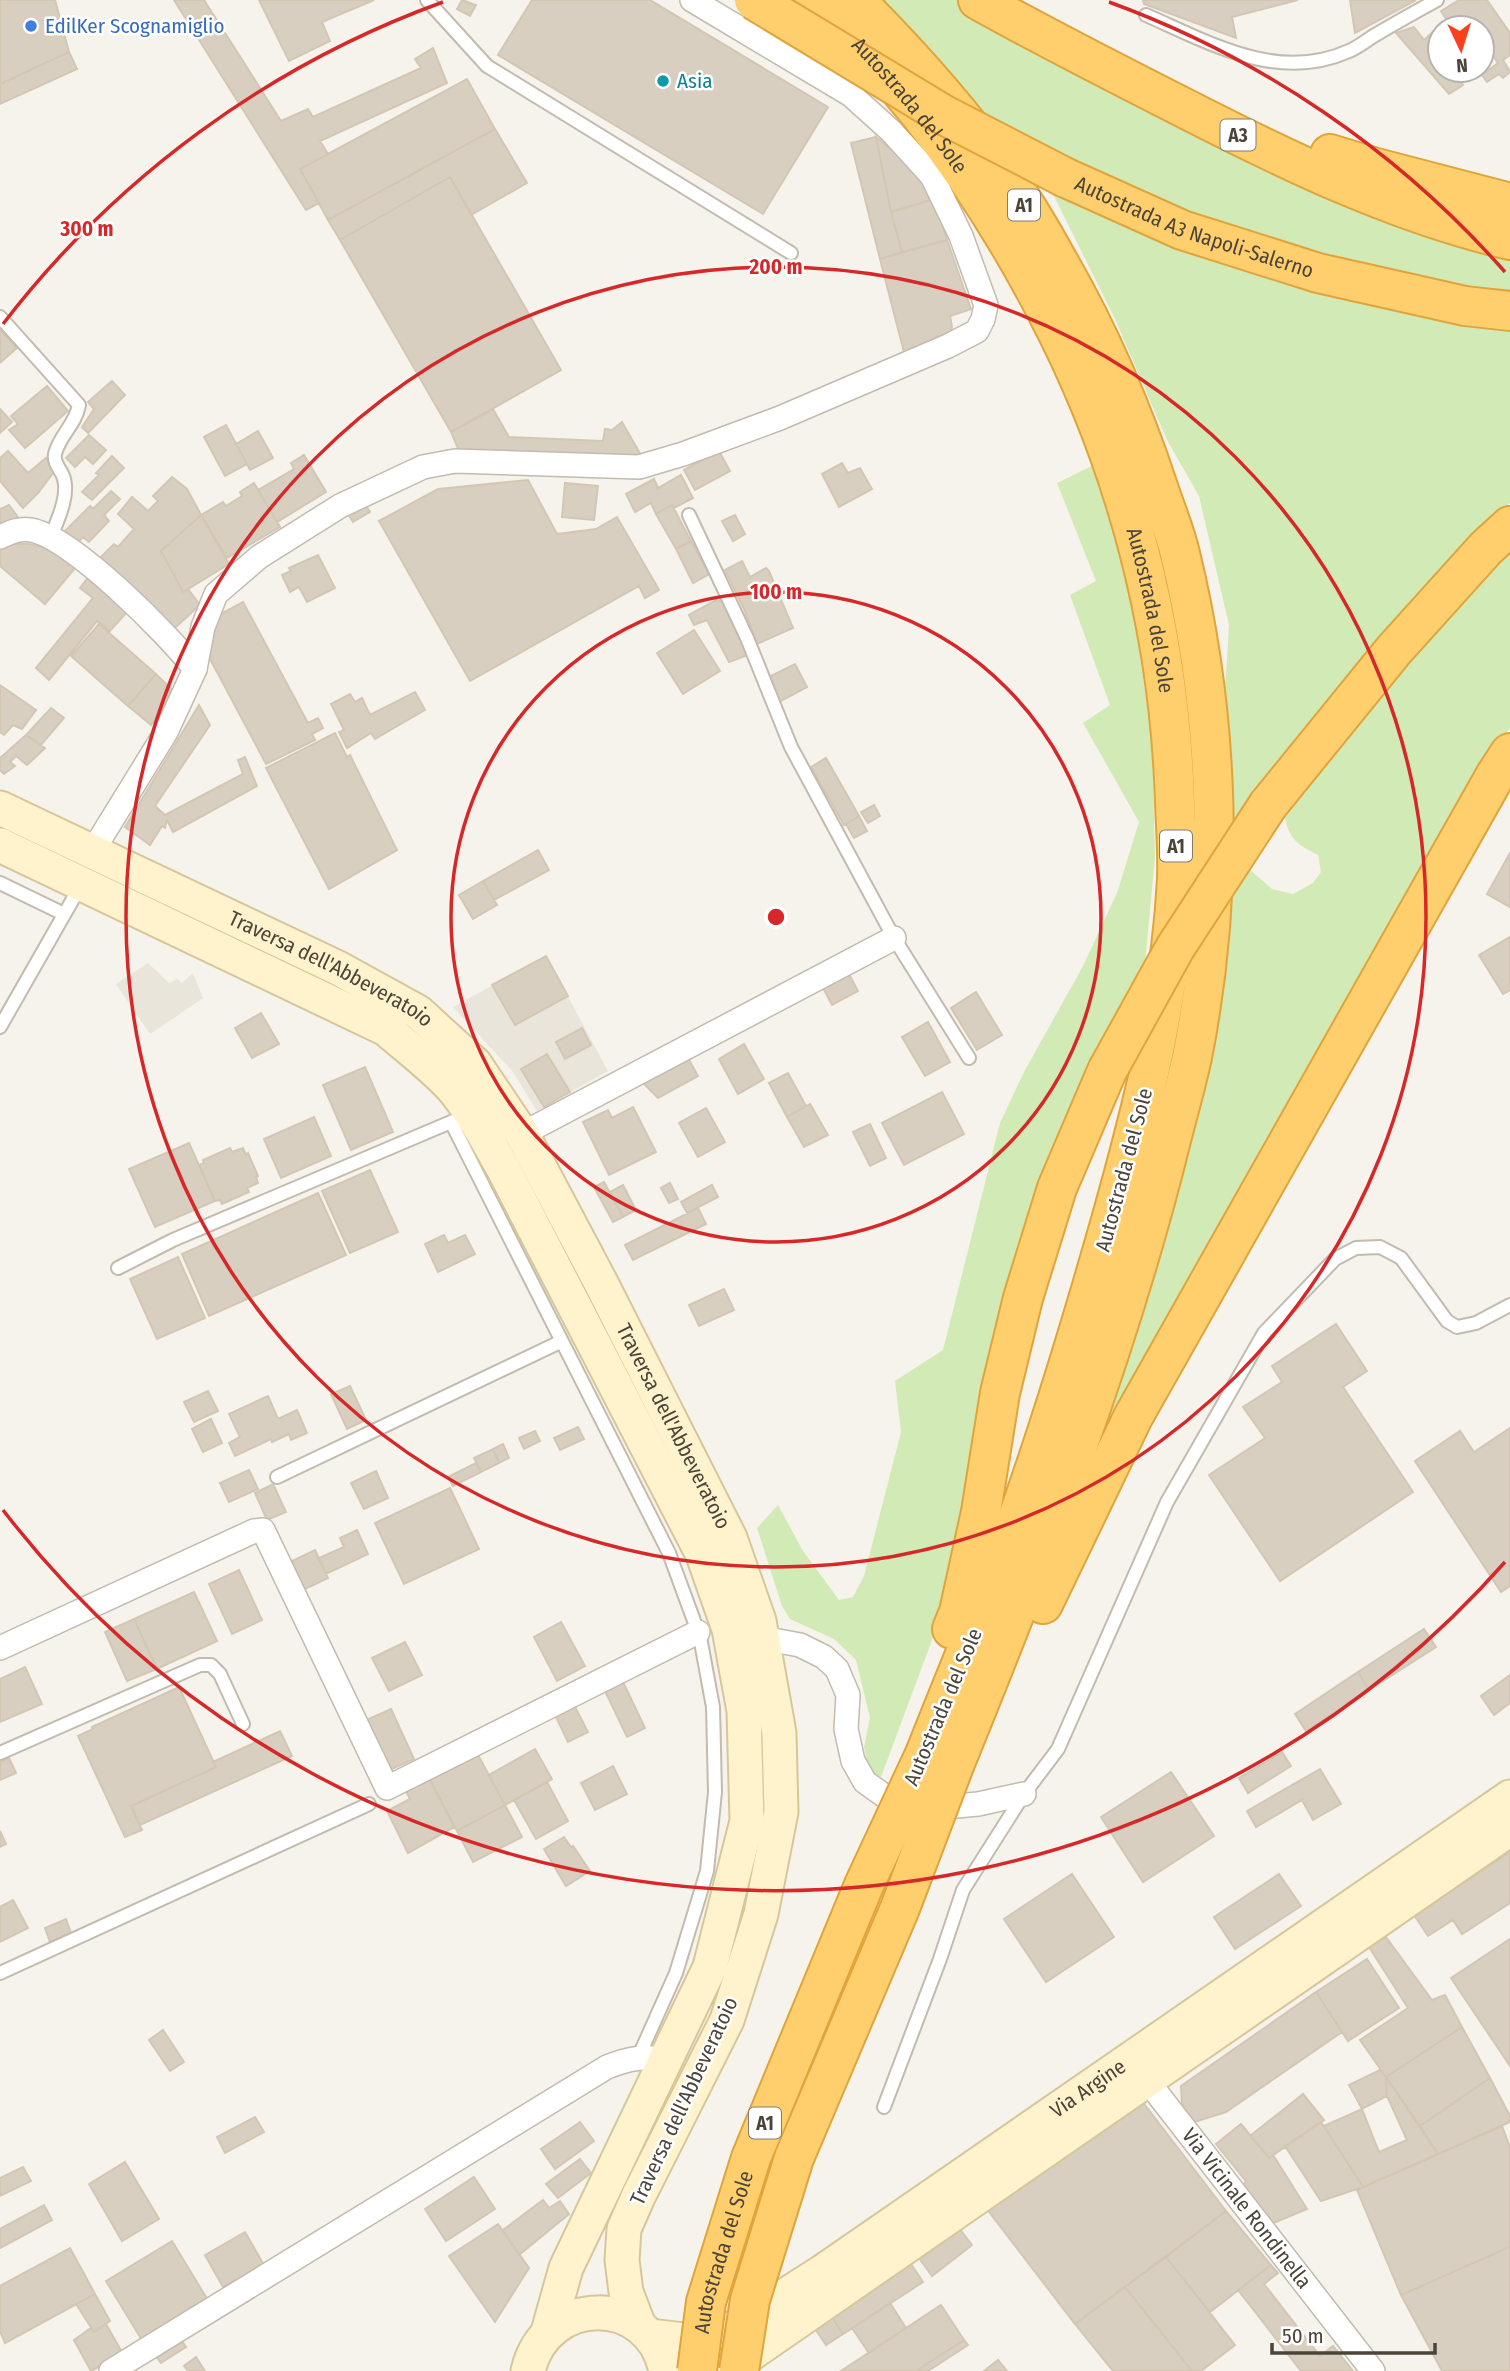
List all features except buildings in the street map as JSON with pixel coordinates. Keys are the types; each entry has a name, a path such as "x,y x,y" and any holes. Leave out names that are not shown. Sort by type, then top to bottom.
{"highway":[{"name":"Autostrada A3 Napoli-Salerno","path":"754,0 944,115 1064,177 1182,230 1318,273 1465,306 1510,311"},
{"name":"Autostrada del Sole","path":"739,2371 750,2300 794,2158 900,1908 939,1759 1080,1328 1150,1075 1167,980 1177,877 1174,769 1166,673 1145,570 1111,455 1075,364 1027,274 976,191 910,98 842,26 812,0"},
{"name":"Autostrada del Sole","path":"697,2371 706,2302 751,2158 864,1885 939,1759 1013,1621 1112,1349 1155,1204 1192,1055 1206,959 1214,850 1211,744 1199,643 1179,550 1144,443 1109,357 1042,232 1000,168 943,93 855,0"},
{"name":"A3","path":"978,0 1138,85 1318,172 1398,206 1510,240"},
{"path":"1011,0 1131,62 1289,138 1376,168 1510,203"},
{"path":"939,1759 958,1612 981,1512 1000,1393 1023,1298 1057,1188 1107,1071 1175,948 1268,805 1394,650 1486,548 1510,526"},
{"path":"939,1759 1014,1664 1133,1417 1510,753"}],"street":[{"path":"92,852 166,732 195,670 203,627 216,594 259,557 340,506 423,467 455,461 639,467 683,454 780,418 977,331 986,305 961,236 932,176 891,131 851,95 692,0"},
{"path":"0,537 18,529 32,530 51,537 106,579 177,646 195,670"},
{"name":"Traversa dell'Abbeveratoio","path":"0,808 338,968 418,1012 475,1064 522,1134 730,1538 759,1621 779,1733 781,1812 761,1914 727,2020 624,2229 622,2260 626,2292 645,2331 663,2357 666,2371"},
{"name":"Traversa dell'Abbeveratoio","path":"0,845 386,1028 438,1074 461,1118 504,1170 703,1555 729,1629 744,1711 747,1821 710,1967 652,2059 566,2268 548,2332 538,2344 528,2371"},
{"path":"522,1134 894,938"},
{"path":"0,1647 254,1531 263,1530 387,1788 698,1632"},
{"path":"762,1639 800,1645 824,1657 837,1669 848,1695 846,1729 853,1760 865,1782 886,1797 924,1810 978,1804 1024,1794"},
{"name":"Via Argine","path":"548,2332 564,2320 603,2312 622,2316 645,2331 684,2340 734,2328 845,2257 1510,1797"},
{"name":"Via Argine","path":"726,2371 1510,1829"},
{"path":"111,2371 607,2067 652,2059"},
{"name":"Via Vicinale Rondinella","path":"1146,2080 1373,2371"}],"lane":[{"path":"427,0 487,66 791,253"},
{"path":"1146,15 1254,60 1320,60 1350,51 1437,0"},
{"path":"0,317 79,405 77,417 55,451 55,461 65,481 62,508 51,537"},
{"path":"689,515 747,638 791,747 894,938 969,1058"},
{"path":"0,883 64,914"},
{"path":"0,1027 82,885"},
{"path":"118,1268 173,1240 461,1118 561,1342 669,1553 698,1632 713,1707 715,1792 707,1871 652,2059"},
{"path":"884,2107 963,1890 1024,1794 1058,1749 1167,1503 1264,1333 1335,1259 1356,1248 1380,1247 1401,1258 1447,1321 1457,1327 1476,1323 1510,1304"},
{"path":"277,1477 561,1342"},
{"path":"0,1754 200,1665 211,1665 220,1674 243,1724"},
{"path":"0,1973 369,1804"}],"shaded area":[{"path":"546,956 608,1071 537,1111 513,1072 453,1007"},
{"path":"148,963 169,983 177,979 182,983 193,973 203,998 150,1034 116,984"}],"green space":[{"path":"876,0 962,0 1510,253 1510,298 1415,283 1163,209 978,118"},
{"path":"1052,192 1510,328 1510,503 1442,571 1232,834 1224,708 1229,625 1199,496 1167,440 1116,321"},
{"path":"1092,466 1118,543 1134,616 1152,738 1155,857 1143,984 1129,1005 938,1624 881,1777 875,1774 867,1762 864,1747 870,1718 856,1660 834,1639 790,1619 782,1606 757,1528 778,1505 803,1551 839,1600 853,1597 864,1576 901,1432 895,1381 943,1350 1000,1123 1024,1072 1083,966 1117,893 1139,822 1083,723 1110,705 1070,595 1096,581 1057,483"},
{"path":"1510,550 1510,728 1473,778 1096,1449 1230,899 1249,869 1272,889 1293,894 1313,883 1321,872 1318,855 1295,840 1288,829 1284,814 1419,648"}],"place":[{"name":"EdilKer Scognamiglio","path":"31,26"},
{"name":"Asia","path":"663,81"}]}
